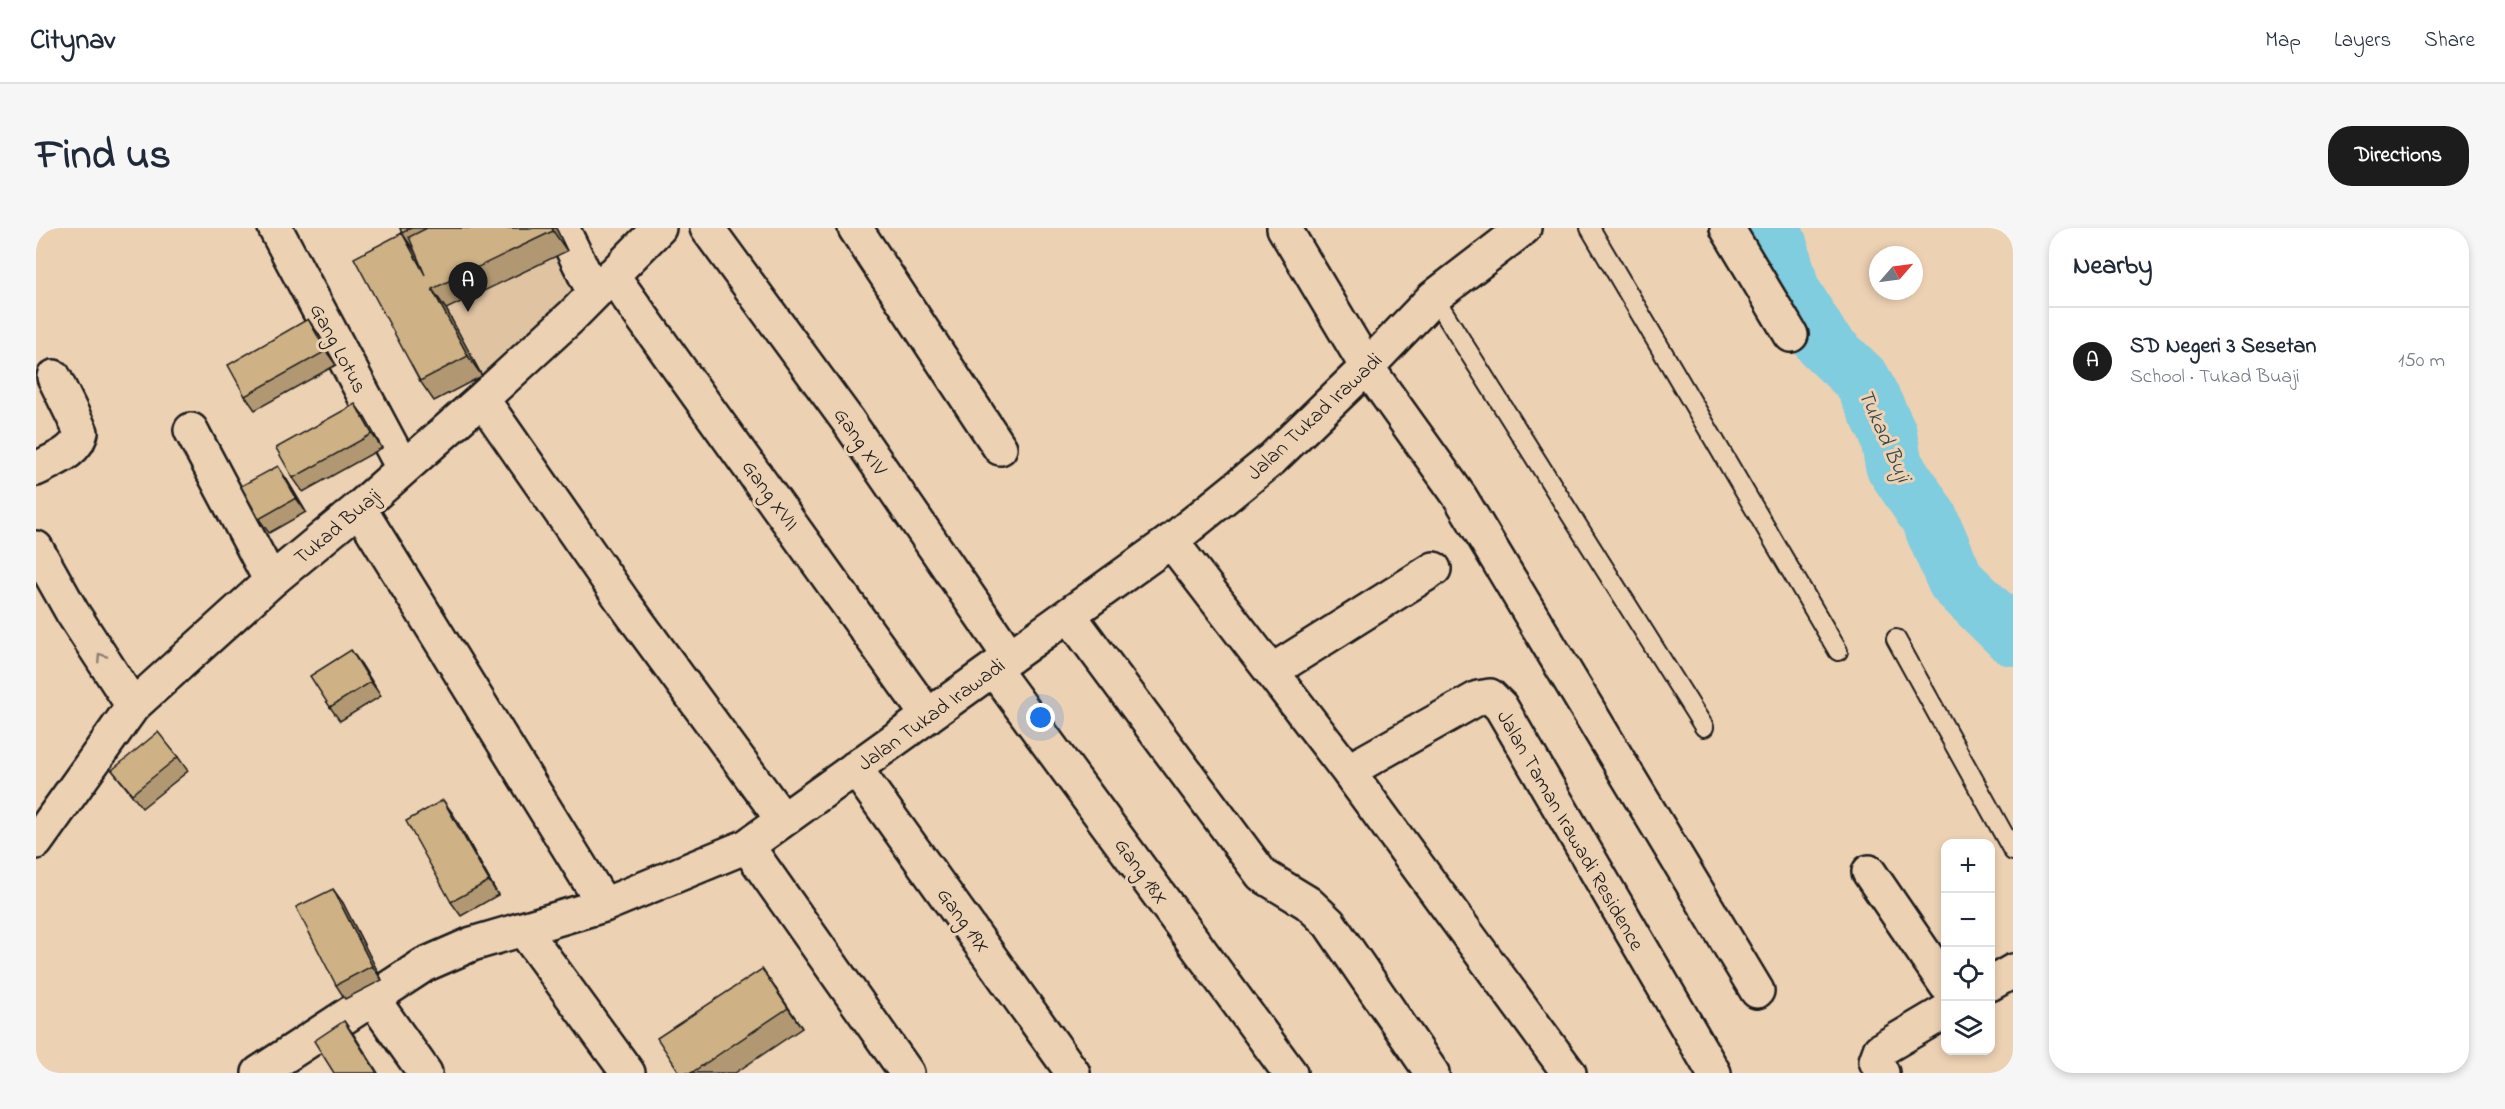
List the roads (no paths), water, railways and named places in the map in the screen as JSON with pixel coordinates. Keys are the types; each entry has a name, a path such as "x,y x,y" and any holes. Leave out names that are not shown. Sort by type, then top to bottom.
{"street":[{"name":"Gang Lotus","path":"275,228 403,468"},
{"name":"Gang XVII","path":"562,228 928,716"},
{"name":"Tukad Buaji","path":"36,842 133,706 271,581 359,508 482,399 659,228"},
{"name":"Gang XIV","path":"707,228 848,421 1002,663"},
{"path":"855,228 1000,448"},
{"path":"1284,228 1367,367 1460,497 1756,991"},
{"name":"Jalan Tukad Irawadi","path":"268,1071 372,998 424,965 472,944 604,905 747,846 1171,541 1271,460 1367,367 1434,297 1524,228"},
{"path":"1726,228 1791,335"},
{"path":"36,469 73,449 80,440 81,432 54,377"},
{"path":"482,399 624,603 783,820"},
{"path":"191,430 271,581"},
{"path":"359,508 604,905"},
{"path":"1171,541 1348,771 1569,1073"},
{"path":"36,548 72,612 133,706"},
{"path":"1272,671 1434,569"},
{"path":"1069,615 1262,875 1308,903 1329,923 1432,1073"},
{"name":"Gang 18X","path":"1002,663 1290,1073"},
{"name":"Jalan Taman Irawadi Residence","path":"1348,771 1478,698 1490,696 1501,706 1713,1073"},
{"name":"Gang 19X","path":"855,768 1073,1073"},
{"path":"747,846 907,1073"},
{"path":"1869,872 1941,978"},
{"path":"523,929 628,1073"},
{"path":"1995,981 2013,971"},
{"path":"372,998 425,1073"},
{"path":"1882,1073 1876,1060 1880,1050 1941,1014"}],"lane":[{"path":"1590,228 1838,651"},
{"path":"1434,297 1704,728"},
{"path":"1896,639 2013,851"}],"waterway":[{"name":"Tukad Buji","path":"1769,228 1778,243 1791,290 1823,343 1862,380 1888,433 1894,465 1929,518 1956,581 2013,637"}],"place":[{"name":"SD Negeri 3 Sesetan","path":"468,312"}]}
